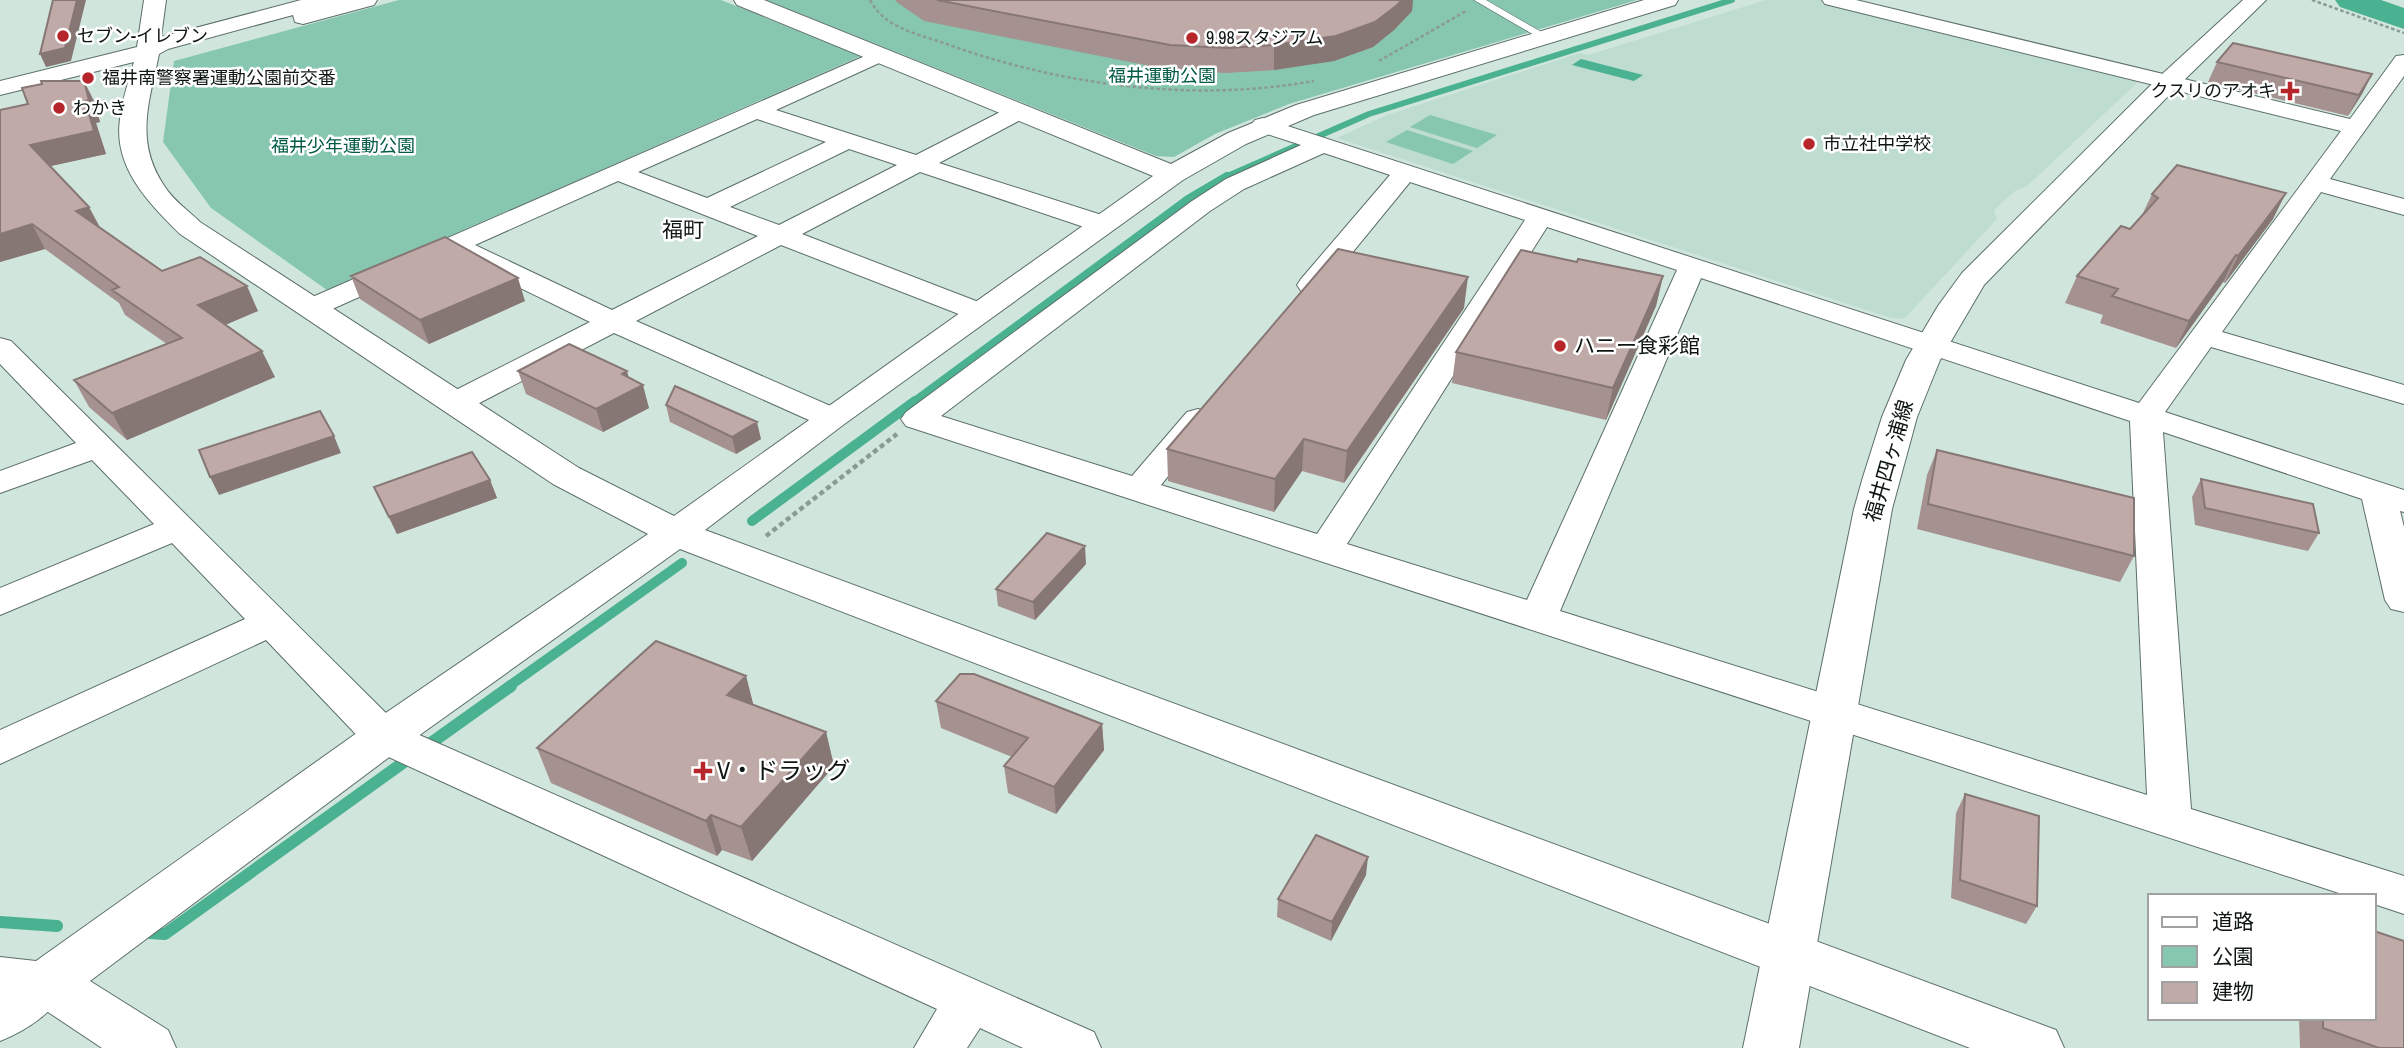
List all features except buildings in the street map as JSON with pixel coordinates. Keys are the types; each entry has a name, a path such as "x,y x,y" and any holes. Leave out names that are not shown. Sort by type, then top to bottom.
{"street":[{"path":"155,0 148,51 131,131 134,151 153,192 190,228 566,476 676,533 2036,1048"},
{"path":"0,88 148,51 160,44 326,0"},
{"path":"148,51 162,54 366,0"},
{"path":"745,0 1173,174"},
{"path":"0,1019 22,982 407,747 676,533 831,418 1173,174 1219,146 1262,125 1667,0"},
{"path":"1832,0 2354,127"},
{"name":"福井四ヶ浦線","path":"1772,1048 1834,710 1882,475 1896,421 1929,345 1951,307 1992,258 2168,82 2255,0"},
{"path":"311,308 881,55"},
{"path":"2170,819 2146,416 2404,61"},
{"path":"756,111 1102,224"},
{"path":"455,403 1020,111"},
{"path":"1262,125 2391,497 2404,600"},
{"path":"707,208 848,141"},
{"path":"918,419 1201,206 1235,184 1313,142"},
{"path":"617,172 979,312"},
{"path":"1290,310 1405,172"},
{"path":"2315,183 2404,207"},
{"path":"1326,548 1540,217"},
{"path":"453,245 614,322 831,418"},
{"path":"1539,616 1692,267"},
{"path":"2205,335 2404,394"},
{"path":"0,347 14,378 99,446 272,622 407,747 1076,1048"},
{"path":"1140,489 1219,394"},
{"path":"918,419 1834,710 2404,895"},
{"path":"0,483 99,446"},
{"path":"0,603 179,527"},
{"path":"0,748 272,622"},
{"path":"22,982 60,991 148,1048"},
{"path":"939,1048 970,1001"}],"lane":[{"path":"1481,1 1545,37"}],"path":[{"path":"870,0 882,17 895,25 950,47 1106,82 1177,90 1225,91 1324,79"},
{"path":"2312,0 2404,33"},
{"path":"1377,62 1481,1"},
{"path":"740,557 918,419"}],"shaded area":[{"path":"1766,0 1820,0 2128,75 2137,83 2026,187 2015,191 1994,210 1997,219 1904,319 1891,318 1337,138 1387,115 1580,53 1588,55"},
{"path":"1581,59 1643,75 1634,81 1572,65"}],"green space":[{"name":"福井少年運動公園","path":"399,0 721,0 861,56 327,290 211,208 163,142 174,61"},
{"name":"福井運動公園","path":"766,0 1637,0 1289,104 1215,134 1174,157 1156,156"},
{"path":"1430,115 1497,135 1477,148 1410,127"},
{"path":"1407,130 1473,151 1453,164 1386,142"}],"waterway":[{"path":"1225,177 1369,114 1732,0"},
{"path":"2351,0 2404,19"},
{"path":"912,403 1188,199 1225,177"},
{"path":"752,521 915,401"},
{"path":"508,687 682,563"},
{"path":"424,748 511,686"},
{"path":"150,933 165,934 411,757"},
{"path":"0,922 57,926"}],"place":[{"name":"セブン-イレブン","path":"63,36"},
{"name":"9.98スタジアム","path":"1192,38"},
{"name":"福井南警察署運動公園前交番","path":"88,78"},
{"name":"クスリのアオキ","path":"2290,91"},
{"name":"わかき","path":"59,108"},
{"name":"市立社中学校","path":"1809,144"},
{"name":"ハニー食彩館","path":"1560,346"},
{"name":"V・ドラッグ","path":"703,771"}],"district":[{"name":"福町","path":"683,230"}]}
